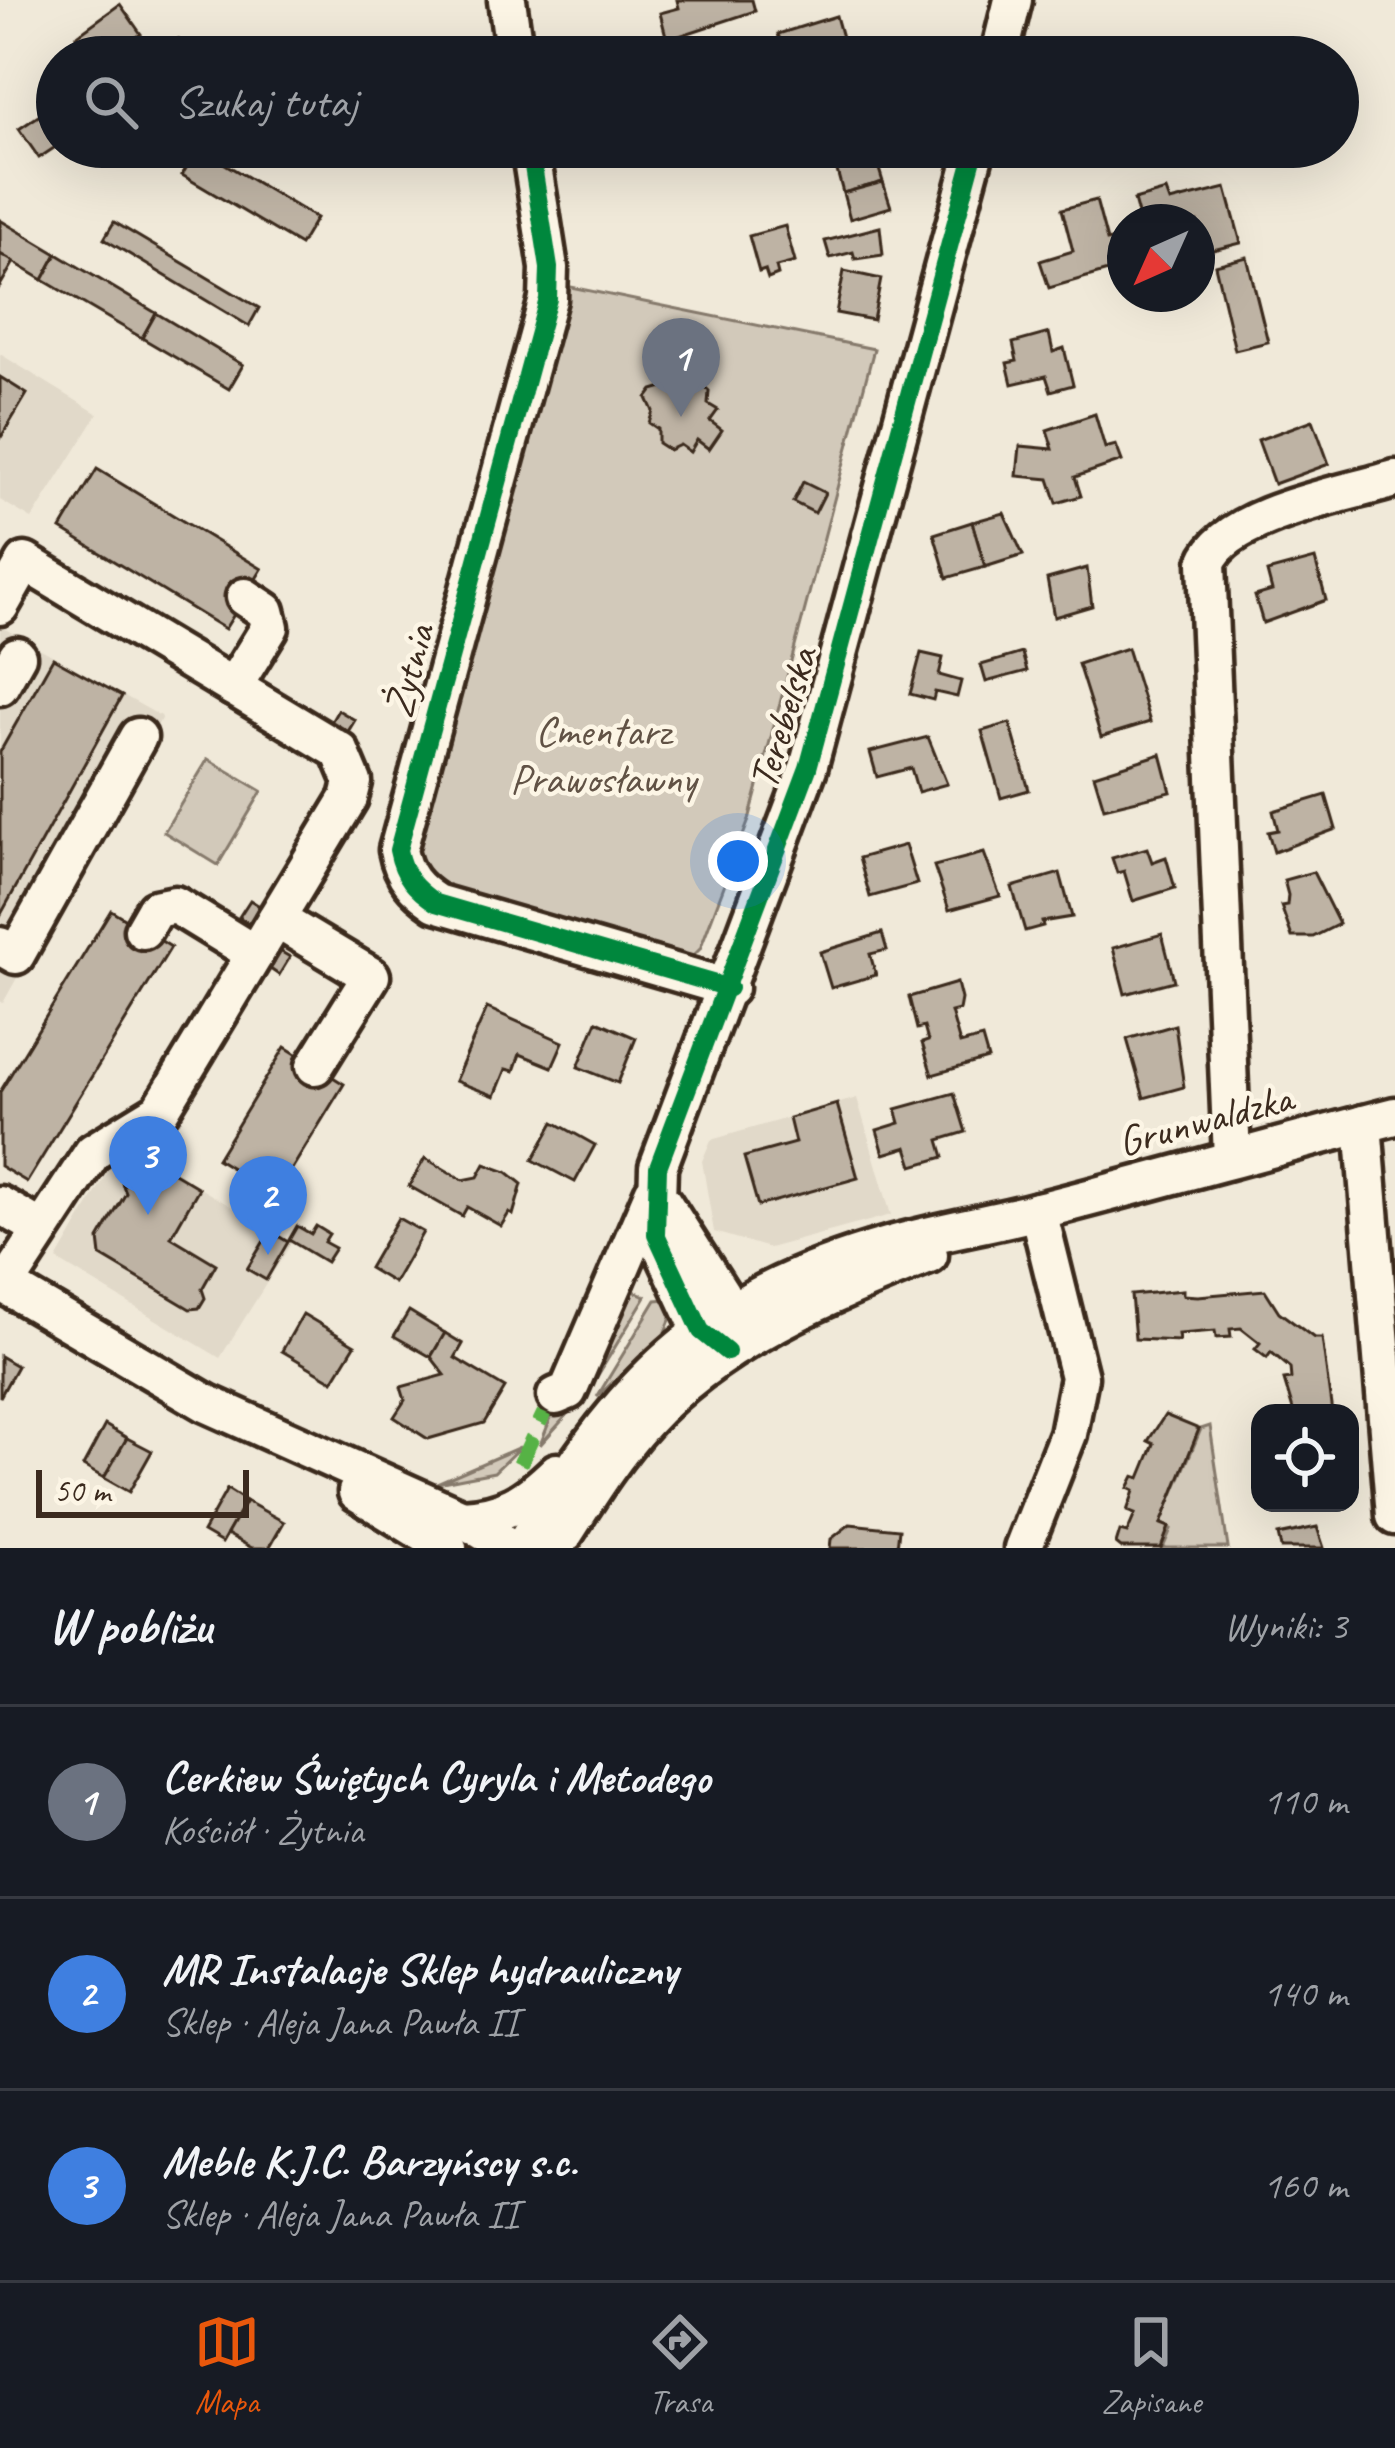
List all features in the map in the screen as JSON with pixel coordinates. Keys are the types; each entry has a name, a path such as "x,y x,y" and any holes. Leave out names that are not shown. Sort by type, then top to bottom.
{"street":[{"path":"508,0 512,36"},
{"path":"1004,36 1013,0"},
{"name":"Żytnia","path":"533,168 549,268 548,299 398,850 400,863 412,886 436,903 729,988"},
{"name":"Terebelska","path":"556,1396 568,1390 654,1190 808,768 970,168"},
{"path":"1232,1158 1207,562 1212,549 1237,528 1395,479"},
{"path":"0,606 25,562 340,751 353,782 350,798 160,1112 148,1124 118,1133 94,1152 3,1283 206,1403 271,1432 455,1533 511,1548"},
{"path":"233,687 270,627 266,611 245,597"},
{"path":"0,946 16,955 138,737"},
{"path":"143,930 155,909 175,905 255,954"},
{"path":"276,919 371,976 316,1066"},
{"path":"1379,1120 1395,1516"},
{"name":"Grunwaldzka","path":"1038,1211 1379,1120"},
{"path":"654,1190 705,1265 718,1333"},
{"name":"Terebelska","path":"654,1190 656,1234 718,1333"},
{"path":"0,1204 40,1228"},
{"path":"705,1265 757,1282 797,1276 891,1245 1038,1211"},
{"path":"554,1548 644,1423 718,1333 810,1305 1038,1211"},
{"path":"1023,1548 1068,1434 1078,1377 1038,1211"},
{"path":"455,1533 527,1500 585,1445 630,1391 797,1276"},
{"path":"522,1548 585,1445"}],"shaded area":[{"path":"0,354 98,414 32,519 0,500"},
{"path":"0,626 162,717 3,1003 0,1001"},
{"path":"857,1098 891,1215 769,1248 714,1232 702,1161 711,1140"},
{"path":"124,1144 292,1242 220,1358 57,1260"}],"green space":[{"name":"Cmentarz Prawosławny","path":"566,286 874,349 749,820 700,949 691,958 436,887 410,858"},
{"path":"208,759 262,791 218,865 164,832"},
{"path":"631,1290 646,1296 587,1393 540,1445 556,1405"},
{"path":"667,1299 676,1306 664,1334 597,1397 656,1300"},
{"path":"1210,1426 1228,1548 1163,1548 1171,1529 1161,1523 1201,1429"},
{"path":"520,1447 494,1472 437,1483"}],"building":[{"path":"677,0 752,0 755,11 666,36 660,13 679,8"},
{"path":"120,4 141,34 138,36 76,36"},
{"path":"836,16 842,36 779,36"},
{"path":"36,118 36,154 19,129"},
{"path":"186,168 232,168 316,218 300,245 182,175"},
{"path":"836,168 879,168 883,182 843,193"},
{"path":"883,182 891,207 850,219 843,193"},
{"path":"1226,188 1241,243 1215,250 1215,204 1135,204 1134,200 1166,191 1170,202"},
{"path":"1096,200 1107,241 1107,271 1049,288 1040,261 1073,251 1062,209"},
{"path":"0,220 57,254 43,280 0,254"},
{"path":"114,222 259,308 249,326 104,239"},
{"path":"785,226 795,262 776,267 778,275 768,279 765,270 759,272 749,236"},
{"path":"880,227 883,255 855,259 853,252 830,258 825,241"},
{"path":"0,254 14,262 0,286"},
{"path":"57,254 156,313 142,338 43,280"},
{"path":"1247,257 1268,342 1235,350 1215,265"},
{"path":"844,271 881,279 873,320 836,313"},
{"path":"156,313 243,365 229,389 142,338"},
{"path":"1049,333 1053,352 1064,348 1073,385 1051,391 1046,376 1012,384 1007,363 1017,361 1013,343"},
{"path":"0,377 27,394 0,439"},
{"path":"677,383 686,389 700,383 709,391 708,404 718,410 710,421 722,430 709,449 697,440 690,452 680,445 669,450 658,443 658,429 649,423 653,411 647,398 653,390"},
{"path":"1095,414 1105,448 1116,445 1122,461 1075,477 1081,496 1057,503 1049,479 1017,476 1020,446 1053,449 1047,430"},
{"path":"1313,420 1329,464 1274,484 1258,440"},
{"path":"97,469 262,569 225,629 61,529"},
{"path":"803,482 825,493 815,513 793,502"},
{"path":"1004,513 1023,555 985,567 972,522"},
{"path":"972,522 985,567 947,578 934,534"},
{"path":"1315,559 1326,600 1263,623 1255,596 1272,591 1267,572"},
{"path":"1087,568 1092,606 1054,617 1047,579"},
{"path":"1127,648 1150,722 1101,737 1078,664"},
{"path":"921,653 943,658 939,675 961,681 957,697 935,692 933,700 910,694"},
{"path":"1022,653 1027,671 986,682 981,665"},
{"path":"53,658 122,696 0,916 0,752"},
{"path":"338,710 355,720 344,738 328,727"},
{"path":"1010,723 1029,790 1001,798 982,731"},
{"path":"928,737 947,784 918,792 911,768 877,777 870,752"},
{"path":"1161,754 1171,792 1104,808 1094,775"},
{"path":"1326,795 1336,829 1274,852 1268,832 1278,830 1273,811"},
{"path":"905,845 917,884 870,897 859,858"},
{"path":"1147,848 1152,862 1166,857 1175,888 1133,901 1124,871 1117,873 1112,858"},
{"path":"984,853 1000,896 949,910 934,866"},
{"path":"1313,872 1339,924 1313,937 1292,937 1281,906 1287,905 1284,880"},
{"path":"1060,873 1072,917 1042,922 1043,926 1025,931 1012,887"},
{"path":"250,900 266,910 256,928 239,917"},
{"path":"111,910 171,947 27,1182 0,1166 0,1092"},
{"path":"882,933 887,950 870,954 876,975 831,988 820,952"},
{"path":"1162,934 1174,981 1125,994 1113,948"},
{"path":"273,947 290,957 279,975 263,964"},
{"path":"957,983 959,1010 951,1012 960,1044 982,1038 988,1059 932,1075 922,1043 928,1041 924,1027 917,1029 909,997"},
{"path":"487,1008 563,1042 552,1067 520,1054 514,1071 506,1069 495,1096 455,1081"},
{"path":"597,1021 636,1038 618,1083 578,1067"},
{"path":"1175,1025 1184,1087 1144,1098 1127,1039"},
{"path":"285,1047 344,1084 276,1195 217,1159"},
{"path":"954,1093 966,1132 939,1140 944,1157 913,1166 907,1147 884,1154 877,1130 900,1123 896,1109"},
{"path":"837,1104 858,1178 758,1206 744,1157 795,1143 789,1118"},
{"path":"554,1122 595,1145 575,1182 533,1160"},
{"path":"147,1157 199,1188 171,1237 216,1264 202,1289 205,1298 199,1308 190,1309 101,1256 99,1239 126,1193 122,1183"},
{"path":"425,1158 463,1180 478,1177 485,1164 507,1172 522,1184 513,1215 509,1213 501,1226 467,1207 462,1216 409,1186"},
{"path":"398,1218 423,1232 394,1283 369,1268"},
{"path":"297,1226 311,1234 316,1226 329,1234 324,1242 335,1248 326,1262 289,1240"},
{"path":"270,1231 288,1242 266,1280 247,1269"},
{"path":"1265,1290 1279,1312 1314,1338 1322,1338 1331,1404 1291,1404 1284,1380 1291,1379 1290,1368 1271,1352 1267,1358 1255,1349 1260,1343 1241,1328 1230,1329 1231,1337 1216,1338 1215,1331 1178,1334 1179,1341 1135,1339 1131,1295"},
{"path":"409,1311 445,1333 431,1357 394,1336"},
{"path":"303,1314 355,1345 333,1381 282,1351"},
{"path":"445,1333 463,1344 455,1358 505,1388 484,1423 428,1439 394,1417 405,1400 401,1387 445,1375 431,1357"},
{"path":"0,1356 17,1366 0,1397"},
{"path":"1165,1415 1199,1429 1161,1524 1169,1527 1161,1548 1121,1548 1116,1544 1120,1531 1127,1533 1135,1514 1127,1511 1134,1491 1128,1488 1134,1476 1140,1478 1154,1444 1148,1441"},
{"path":"105,1425 127,1438 104,1478 83,1466"},
{"path":"127,1438 152,1451 129,1492 104,1478"},
{"path":"227,1489 246,1501 222,1543 203,1532"},
{"path":"246,1501 284,1522 269,1548 252,1548 227,1534"},
{"path":"850,1524 899,1529 897,1548 830,1548 831,1539"},
{"path":"1317,1527 1324,1548 1281,1548 1278,1535"}],"marked path":[{"path":"520,1464 544,1413"}],"cycle path":[{"path":"533,168 549,268 548,299 398,850 411,881 436,903 729,988"},
{"path":"727,1352 701,1331 656,1234 658,1167 808,768 970,168"}],"place":[{"name":"Cerkiew Świętych Cyryla i Metodego","path":"681,417"},
{"name":"Meble K.J.C. Barzyńscy s.c.","path":"148,1215"},
{"name":"MR Instalacje Sklep hydrauliczny","path":"268,1255"}]}
